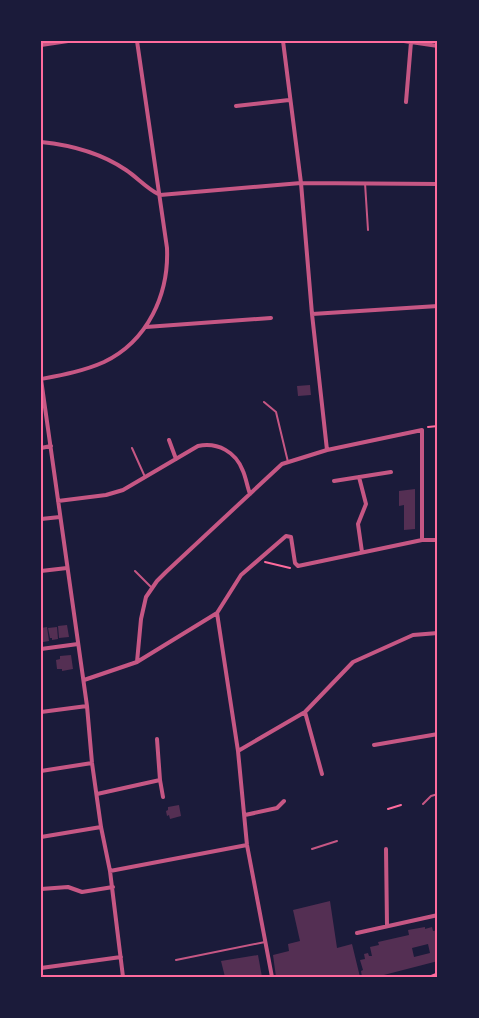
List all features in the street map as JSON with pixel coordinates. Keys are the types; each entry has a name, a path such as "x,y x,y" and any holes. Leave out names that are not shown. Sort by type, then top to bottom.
{"main road":[{"path":"433,977 438,975"}],"street":[{"path":"41,45 68,41"},
{"path":"123,977 113,887 101,827 92,763 88,706 41,379 86,369 104,362 131,343 145,327 161,297 167,275 167,248 136,41"},
{"path":"283,41 301,183 312,314 327,450"},
{"path":"404,41 438,46"},
{"path":"406,102 411,42"},
{"path":"236,106 289,100"},
{"path":"41,142 78,148 104,158 127,170 152,191 160,195 301,183 438,184"},
{"path":"312,314 438,306"},
{"path":"145,327 271,318"},
{"path":"137,662 141,619 146,597 152,587 282,464 327,450 422,430 422,540"},
{"path":"169,440 176,459"},
{"path":"58,501 106,495 124,490 198,446 212,445 222,448 234,457 241,466 250,494"},
{"path":"41,448 50,446"},
{"path":"334,481 391,472"},
{"path":"359,476 366,504 358,524 362,552"},
{"path":"41,519 60,517"},
{"path":"84,680 137,662 217,612 242,575 286,536 289,536 292,540 296,565 422,540 438,540"},
{"path":"41,571 68,568"},
{"path":"217,612 238,752 247,845 272,977"},
{"path":"238,752 304,712 353,662 414,635 438,633"},
{"path":"41,649 78,644"},
{"path":"41,712 88,706"},
{"path":"304,712 322,774"},
{"path":"374,745 438,734"},
{"path":"157,739 163,797"},
{"path":"41,771 92,763"},
{"path":"97,794 160,780"},
{"path":"245,815 277,808 284,801"},
{"path":"41,837 101,827"},
{"path":"110,871 247,845"},
{"path":"386,849 387,925"},
{"path":"41,889 68,887 82,892 113,887"},
{"path":"357,933 438,915"},
{"path":"41,968 121,957"}],"lane":[{"path":"365,183 368,230"},
{"path":"264,402 276,412 288,462"},
{"path":"132,448 140,469 146,478"},
{"path":"135,571 152,587"},
{"path":"423,804 430,796 438,794"},
{"path":"312,849 337,841"},
{"path":"176,960 265,942"}],"path":[{"path":"422,430 424,427 438,426"},
{"path":"259,560 291,568 296,565"},
{"path":"388,809 402,806"}],"building":[{"path":"310,385 311,395 298,396 297,386"},
{"path":"415,489 415,529 404,530 404,505 399,506 399,491"},
{"path":"67,625 69,637 59,638 58,626"},
{"path":"47,627 49,641 43,642 41,640 41,628"},
{"path":"57,627 58,639 52,640 48,628"},
{"path":"71,655 73,669 62,671 62,669 57,669 56,660 60,659 60,656"},
{"path":"179,805 181,816 170,819 166,811 168,807"},
{"path":"330,901 337,948 352,944 360,977 276,977 273,955 289,951 288,944 300,941 293,910"},
{"path":"432,927 433,931 438,930 438,961 376,977 362,977 361,971 363,970 360,960 365,959 364,954 368,953 369,956 372,956 370,947 379,945 378,942 409,935 408,930","holes":["428,944 430,953 414,957 412,948"]},
{"path":"258,955 262,977 225,977 221,961"}]}
